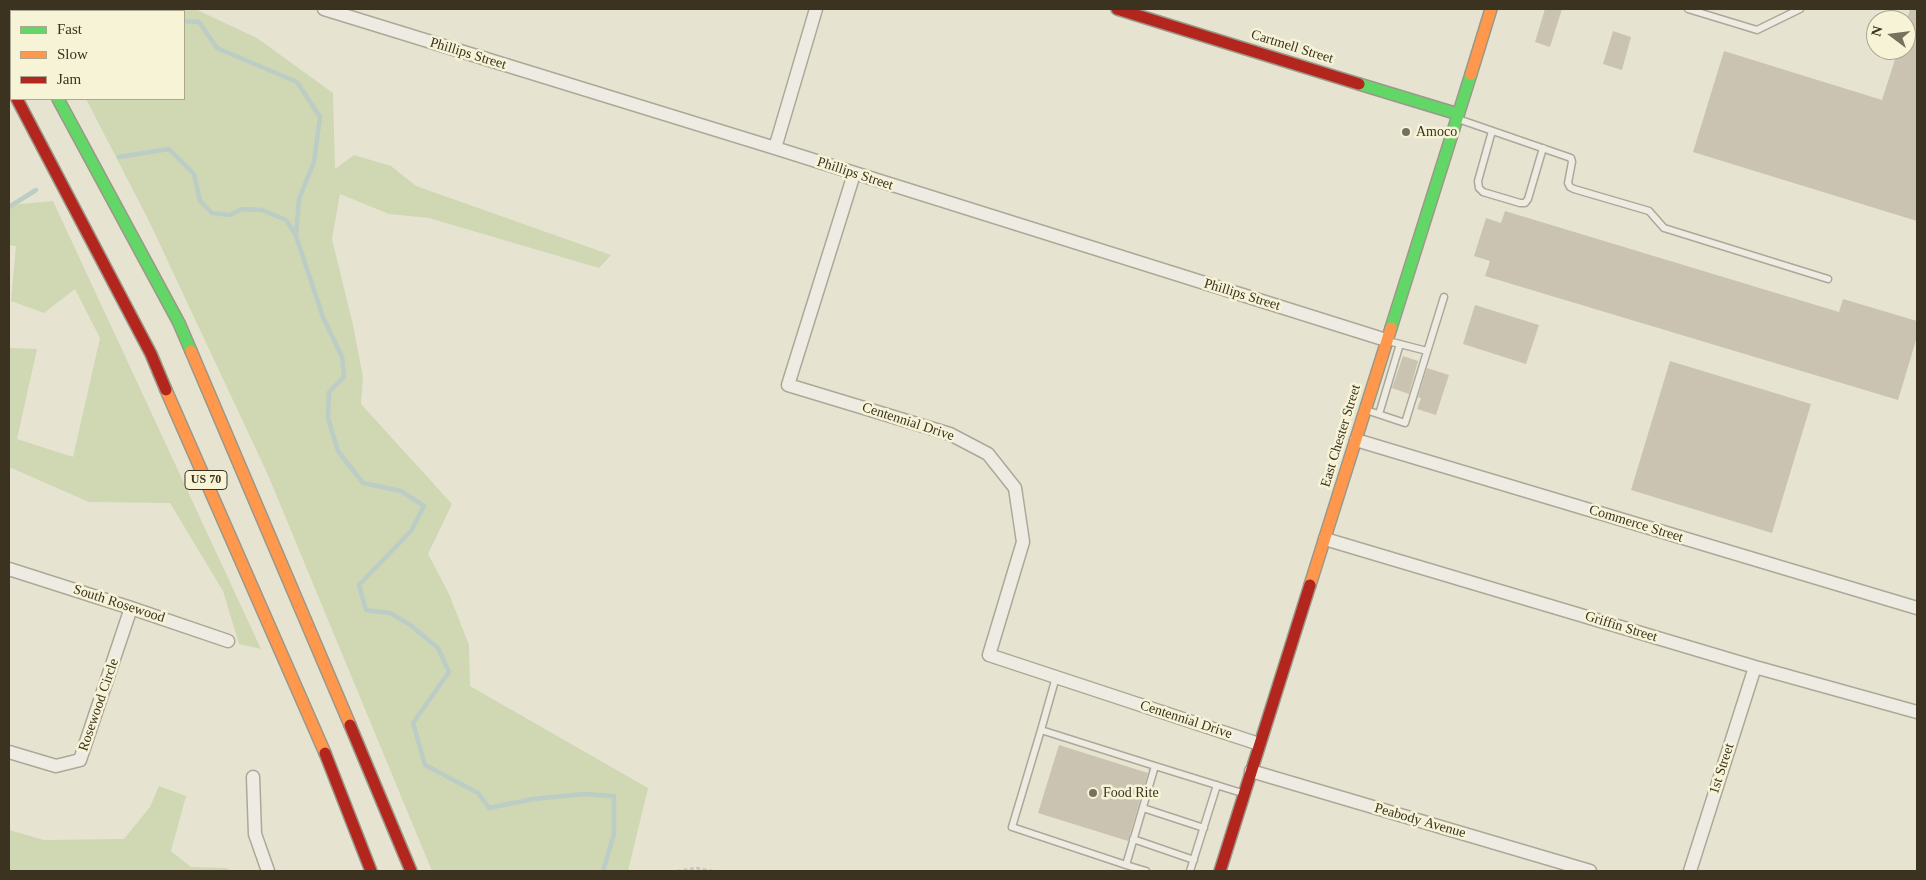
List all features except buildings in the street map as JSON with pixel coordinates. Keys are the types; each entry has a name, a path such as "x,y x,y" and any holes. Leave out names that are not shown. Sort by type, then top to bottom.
{"main road":[{"name":"Cartmell Street","path":"1117,9 1457,116"},
{"name":"East Chester Street","path":"1220,871 1491,9"},
{"name":"US 70","path":"18,100 151,354 339,786 371,871"},
{"name":"US 70","path":"59,100 178,323 368,766 411,871"}],"street":[{"name":"Phillips Street","path":"324,9 1386,340"},
{"path":"775,148 816,9"},
{"name":"Centennial Drive","path":"854,174 788,385 950,434 988,454 1015,488 1024,542 989,655 1259,744"},
{"name":"Commerce Street","path":"1356,440 1917,608"},
{"name":"Griffin Street","path":"1325,539 1755,667 1917,712"},
{"name":"South Rosewood","path":"9,569 131,608 228,642"},
{"name":"Rosewood Circle","path":"9,752 56,766 80,760 131,608"},
{"name":"1st Street","path":"1690,871 1755,667"},
{"name":"Peabody Avenue","path":"1251,771 1590,871"},
{"path":"253,777 255,834 268,871"}],"lane":[{"path":"1688,9 1757,30 1800,9"},
{"path":"1457,116 1492,131 1571,158 1568,183 1574,189 1649,211 1664,228 1828,279"},
{"path":"1492,131 1478,181 1479,188 1483,192 1525,203 1528,199 1543,148"},
{"path":"1365,410 1405,423 1444,297"},
{"path":"1386,340 1427,351"},
{"path":"1379,414 1400,344"},
{"path":"1056,677 1012,827 1146,871"},
{"path":"1041,730 1243,793"},
{"path":"1126,864 1155,766"},
{"path":"1190,871 1217,785"},
{"path":"1143,808 1204,828"},
{"path":"1133,840 1194,860"}],"path":[{"path":"677,871 696,868 713,871"}],"green space":[{"path":"195,9 257,38 333,93 335,169 354,155 391,166 416,186 611,255 599,268 429,218 389,214 340,194 332,239 353,325 363,377 361,404 452,504 428,554 449,594 469,645 470,686 648,788 628,871 432,871 268,475 149,221 87,100 185,100 185,10 43,10"},
{"path":"53,201 261,649 239,644 223,591 170,503 89,502 9,467 9,348 37,349 17,439 73,457 100,338 75,289 44,313 11,301 16,246 9,245 9,205"},
{"path":"159,786 186,796 171,851 191,867 227,868 231,871 9,871 9,830 44,840 124,839 150,807"}],"waterway":[{"path":"185,21 199,22 217,48 297,82 320,117 314,162 299,199 296,236 323,317 342,357 344,377 329,392 328,418 338,451 363,483 401,491 424,506 411,531 359,585 366,610 390,613 409,624 438,648 449,672 413,723 425,765 478,793 489,808 533,799 584,794 614,796 614,834 603,871"},
{"path":"119,157 169,149 194,174 200,201 212,213 230,215 242,209 262,210 286,220 296,235"},
{"path":"9,207 36,190"}],"traffic: fast":[{"path":"1391,328 1471,74"},
{"path":"1359,84 1458,114"},
{"path":"59,100 179,323 191,351"}],"traffic: slow":[{"path":"1471,74 1491,9"},
{"path":"1310,585 1391,328"},
{"path":"191,351 350,725"},
{"path":"166,390 325,753"}],"traffic: jam":[{"path":"1117,9 1359,84"},
{"path":"18,100 151,354 166,390"},
{"path":"1220,871 1310,585"},
{"path":"350,725 411,871"},
{"path":"325,753 371,871"}],"place":[{"name":"Amoco","path":"1406,132"},
{"name":"Food Rite","path":"1093,793"}]}
